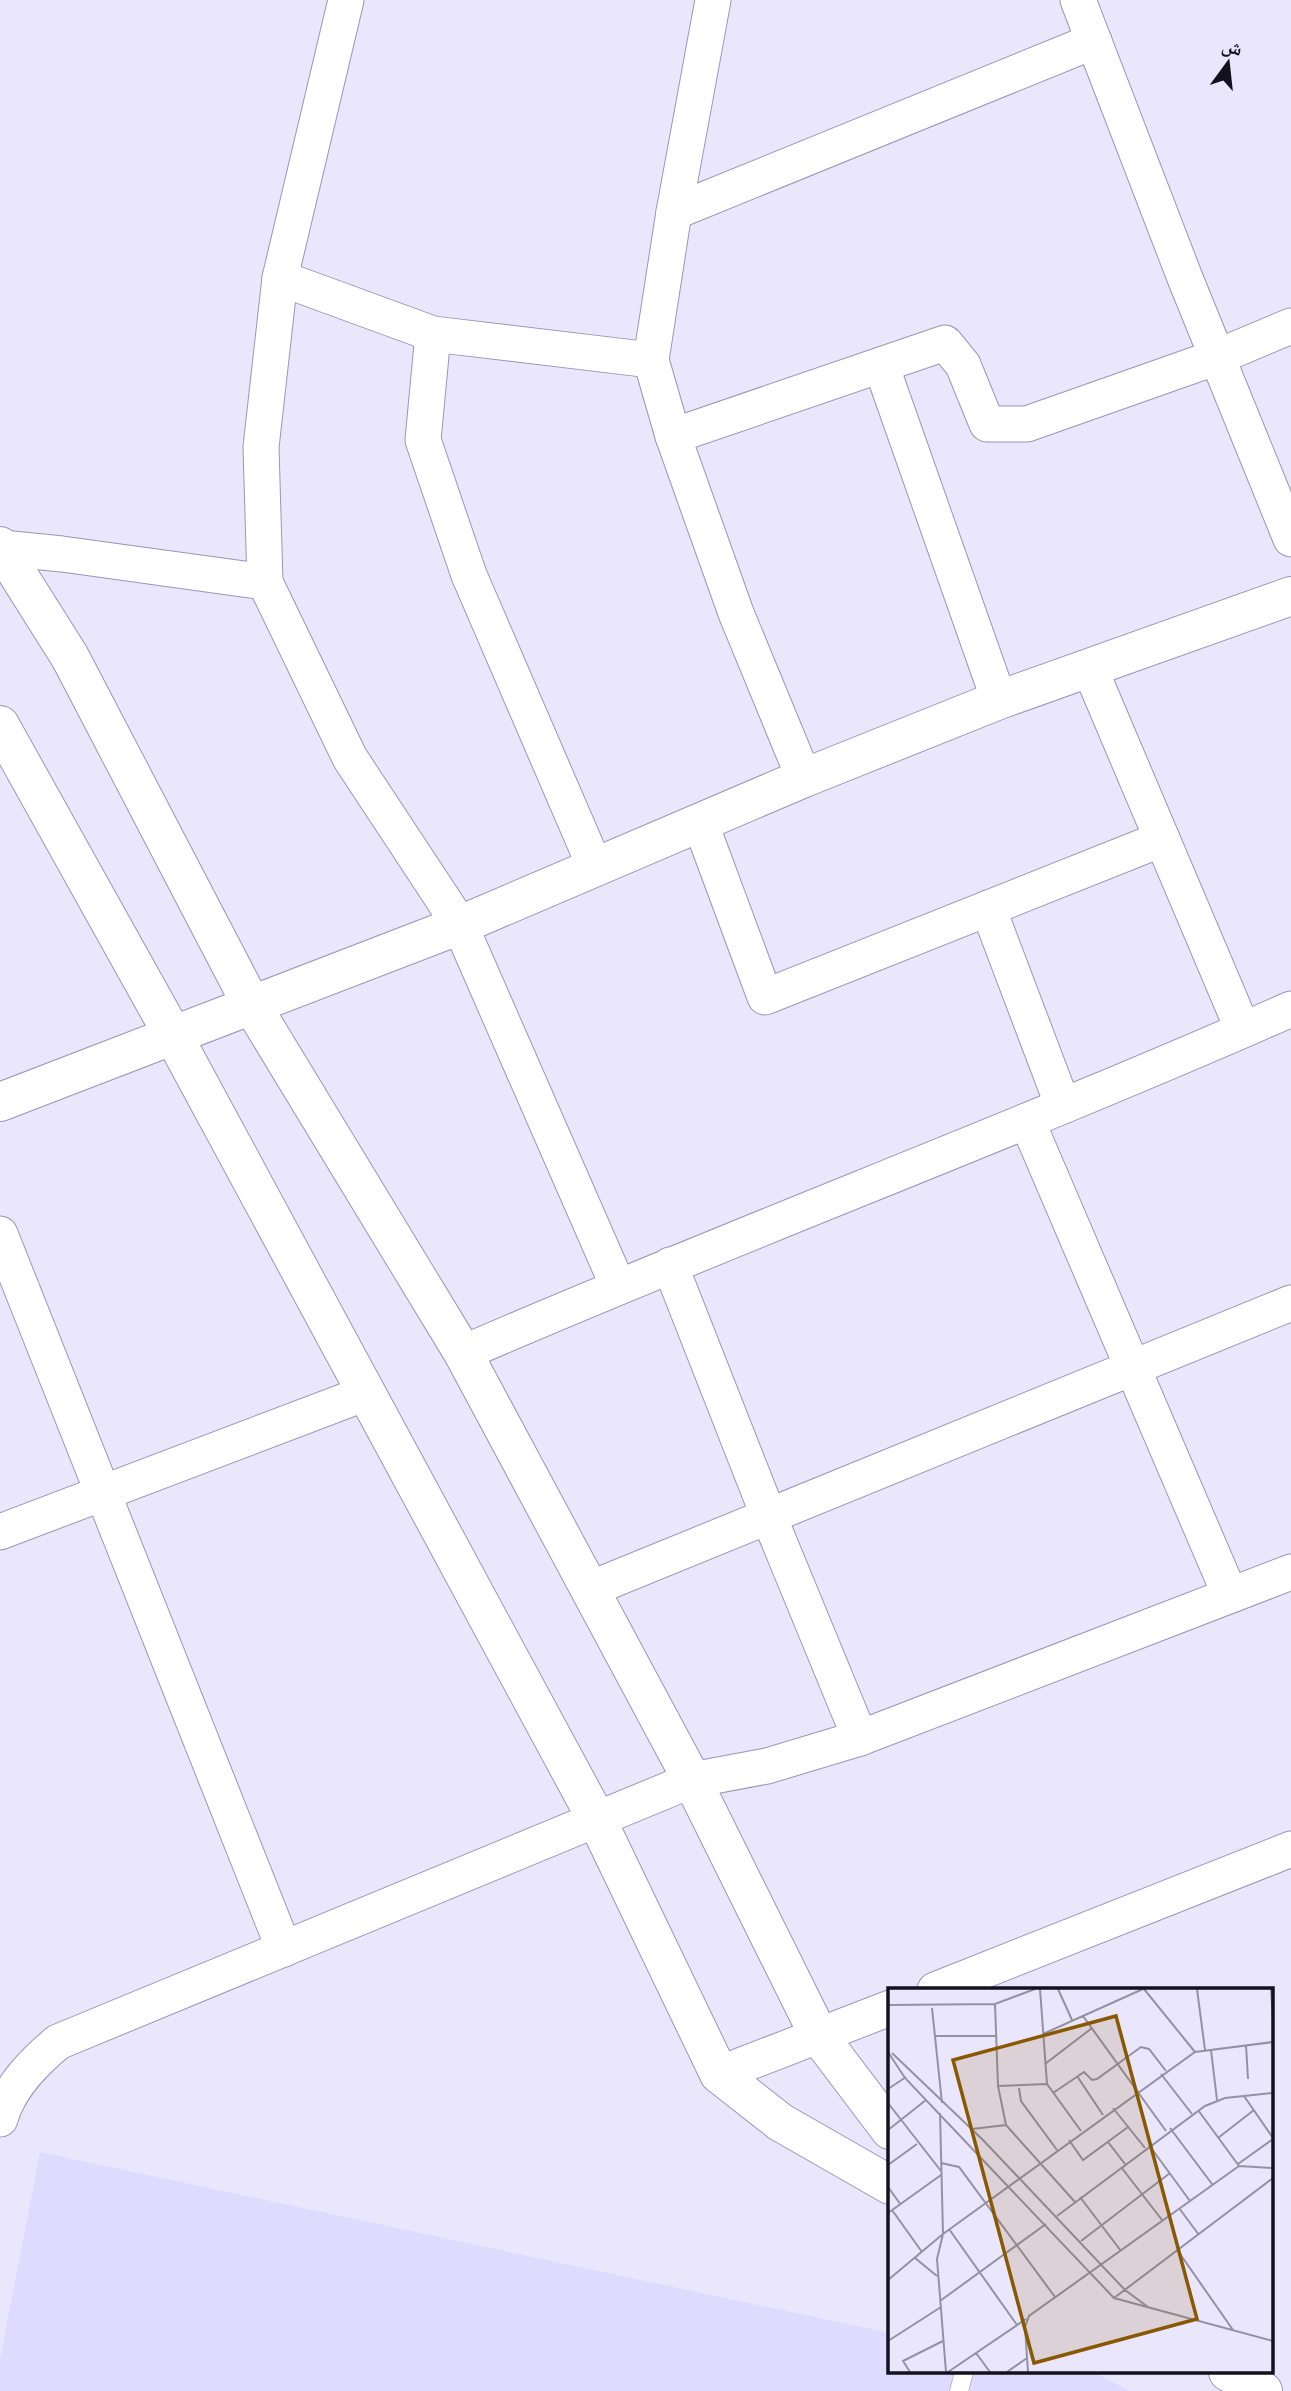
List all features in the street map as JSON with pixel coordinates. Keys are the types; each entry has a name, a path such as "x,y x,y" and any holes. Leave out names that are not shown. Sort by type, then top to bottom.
{"street":[{"path":"346,0 280,278 261,447 265,582 350,758 460,925 618,1286"},
{"path":"713,0 674,212 651,360 673,436 736,613 804,778"},
{"path":"1078,0 1291,539"},
{"path":"674,212 1094,41"},
{"path":"280,278 433,334 651,360"},
{"path":"673,436 945,343 963,365 987,424 1027,424 1217,357 1291,326"},
{"path":"433,334 423,440 469,575 595,867"},
{"path":"881,365 999,701"},
{"path":"1,547 265,582"},
{"path":"1,547 70,657 251,1004 463,1353 692,1780 819,2036 888,2127"},
{"path":"0,1102 460,925 804,778 999,701 1291,596"},
{"path":"1090,669 1243,1030"},
{"path":"0,725 174,1037 597,1820 719,2074 780,2122 888,2184"},
{"path":"700,822 765,997 1162,839"},
{"path":"988,908 1063,1107"},
{"path":"463,1353 618,1286 1063,1107 1243,1030 1288,1021"},
{"path":"1027,1121 1230,1595"},
{"path":"0,1234 284,1949"},
{"path":"670,1265 860,1738"},
{"path":"590,1589 1291,1303"},
{"path":"0,1532 102,1491 366,1393"},
{"path":"0,2062 58,2042 692,1780 767,1766 860,1738 1291,1572"},
{"path":"940,1988 1289,1857"},
{"path":"719,2074 888,2009"},
{"path":"0,2119 20,2080 34,2062 58,2042"},
{"path":"1232,2374 1263,2391"}],"lane":[{"path":"958,2391 963,2374"}],"shaded area":[{"path":"40,2152 888,2333 888,2374 1098,2374 1130,2391 0,2391 0,2359"}]}
